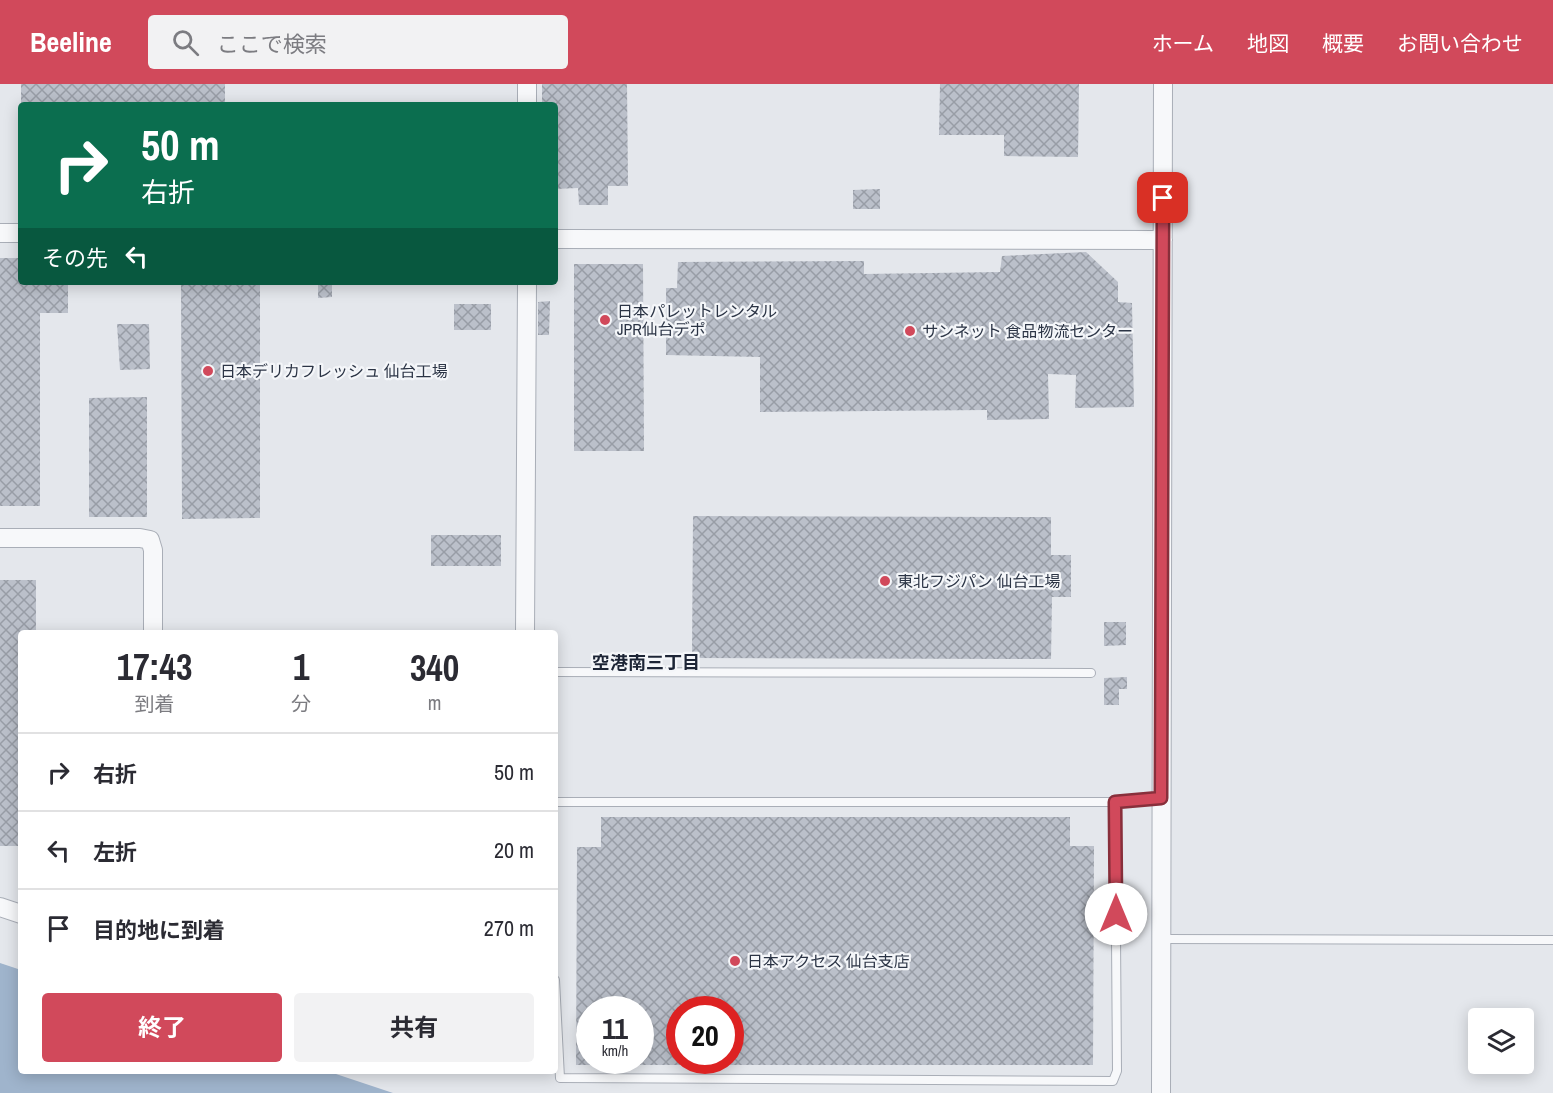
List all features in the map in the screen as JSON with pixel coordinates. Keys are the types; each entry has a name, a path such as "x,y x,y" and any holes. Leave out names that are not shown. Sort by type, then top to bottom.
{"street":[{"path":"527,84 527,102"},
{"path":"1161,1093 1163,84"},
{"path":"0,233 18,233"},
{"path":"558,239 1162,240"},
{"path":"525,630 527,285"},
{"path":"0,538 150,540 153,550 153,630"},
{"path":"0,907 18,913"}],"lane":[{"path":"558,672 1091,673"},
{"path":"558,802 1115,802 1161,798"},
{"path":"558,1065 560,1078 1113,1081 1117,1071 1115,802"},
{"path":"1161,939 1553,940"}],"water":[{"path":"0,963 18,969 18,1074 336,1074 393,1093 0,1093"}],"building":[{"path":"21,84 225,84 225,102 21,102"},
{"path":"542,84 627,84 628,186 608,186 608,205 579,205 578,188 558,189 558,102 542,102"},
{"path":"940,84 1079,84 1078,157 1004,156 1004,135 939,135"},
{"path":"880,189 880,209 853,209 853,190"},
{"path":"1086,252 1118,282 1118,302 1132,303 1134,407 1075,408 1076,375 1048,374 1049,419 987,420 987,410 760,412 760,357 666,355 666,288 677,288 678,262 864,261 864,274 1000,272 1002,256"},
{"path":"0,258 18,258 18,285 68,285 68,313 40,313 40,506 0,506"},
{"path":"574,264 643,264 644,451 574,451"},
{"path":"181,285 260,285 260,518 182,519"},
{"path":"318,285 332,285 332,297 318,298"},
{"path":"550,301 549,335 538,335 538,302"},
{"path":"454,304 491,304 491,330 454,330"},
{"path":"117,324 149,324 150,369 120,370"},
{"path":"147,397 147,517 89,517 89,398"},
{"path":"693,516 1051,517 1051,555 1071,555 1071,597 1052,597 1051,659 692,658"},
{"path":"431,535 501,535 501,566 431,566"},
{"path":"0,580 36,580 36,630 18,630 18,846 0,846"},
{"path":"1104,622 1126,622 1126,645 1104,646"},
{"path":"1127,677 1127,689 1119,689 1119,705 1104,705 1104,678"},
{"path":"601,817 1070,817 1070,846 1094,846 1093,1065 744,1065 744,996 666,996 666,1065 654,1065 654,996 576,996 577,847 601,847"}],"place":[{"name":"日本パレットレンタル JPR仙台デポ","path":"605,320"},
{"name":"サンネット 食品物流センター","path":"910,331"},
{"name":"日本デリカフレッシュ 仙台工場","path":"208,371"},
{"name":"東北フジパン 仙台工場","path":"885,581"},
{"name":"日本アクセス 仙台支店","path":"735,961"}],"district":[{"name":"空港南三丁目","path":"646,663"}],"route":[{"path":"1116,914 1115,802 1161,798 1163,198"}]}
